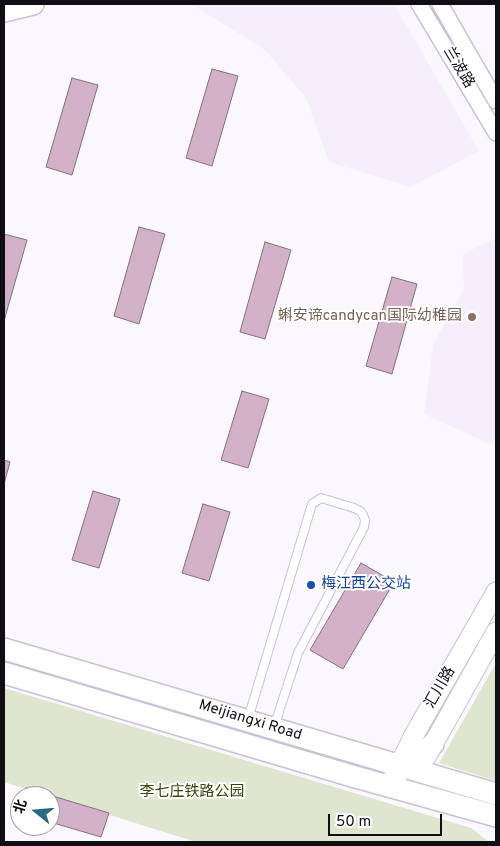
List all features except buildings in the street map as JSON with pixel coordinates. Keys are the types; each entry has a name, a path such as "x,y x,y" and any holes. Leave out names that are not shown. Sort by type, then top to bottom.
{"main road":[{"path":"4,11 33,4"},
{"name":"Meijiangxi Road","path":"4,649 244,732 352,776 402,772"},
{"name":"Meijiangxi Road","path":"4,673 244,732 274,729 357,753 402,772 496,794"},
{"path":"402,772 423,755 424,739"},
{"name":"Meijiangxi Road","path":"402,772 410,792 496,816"}],"street":[{"name":"兰波路","path":"419,4 496,133"},
{"name":"兰波路","path":"440,4 496,101"},
{"name":"汇川路","path":"424,739 496,592"},
{"name":"汇川路","path":"424,739 496,632"},
{"path":"357,753 379,753 424,739"}],"lane":[{"path":"244,732 312,504 321,498 360,511 365,520 364,527 298,653 274,729"}],"shaded area":[{"path":"191,4 394,4 479,151 410,187 329,162 306,98 264,49"},
{"name":"蝌安谛candycan国际幼稚园","path":"496,238 496,438 492,445 424,414 433,345 464,289 463,254"}],"green space":[{"path":"496,663 496,781 439,763"},
{"name":"李七庄铁路公园","path":"4,688 471,828 489,842 196,842 60,800 60,786 17,786 4,782"}],"place":[{"name":"蝌安谛candycan国际幼稚园","path":"472,317"},
{"name":"梅江西公交站","path":"311,585"}]}
